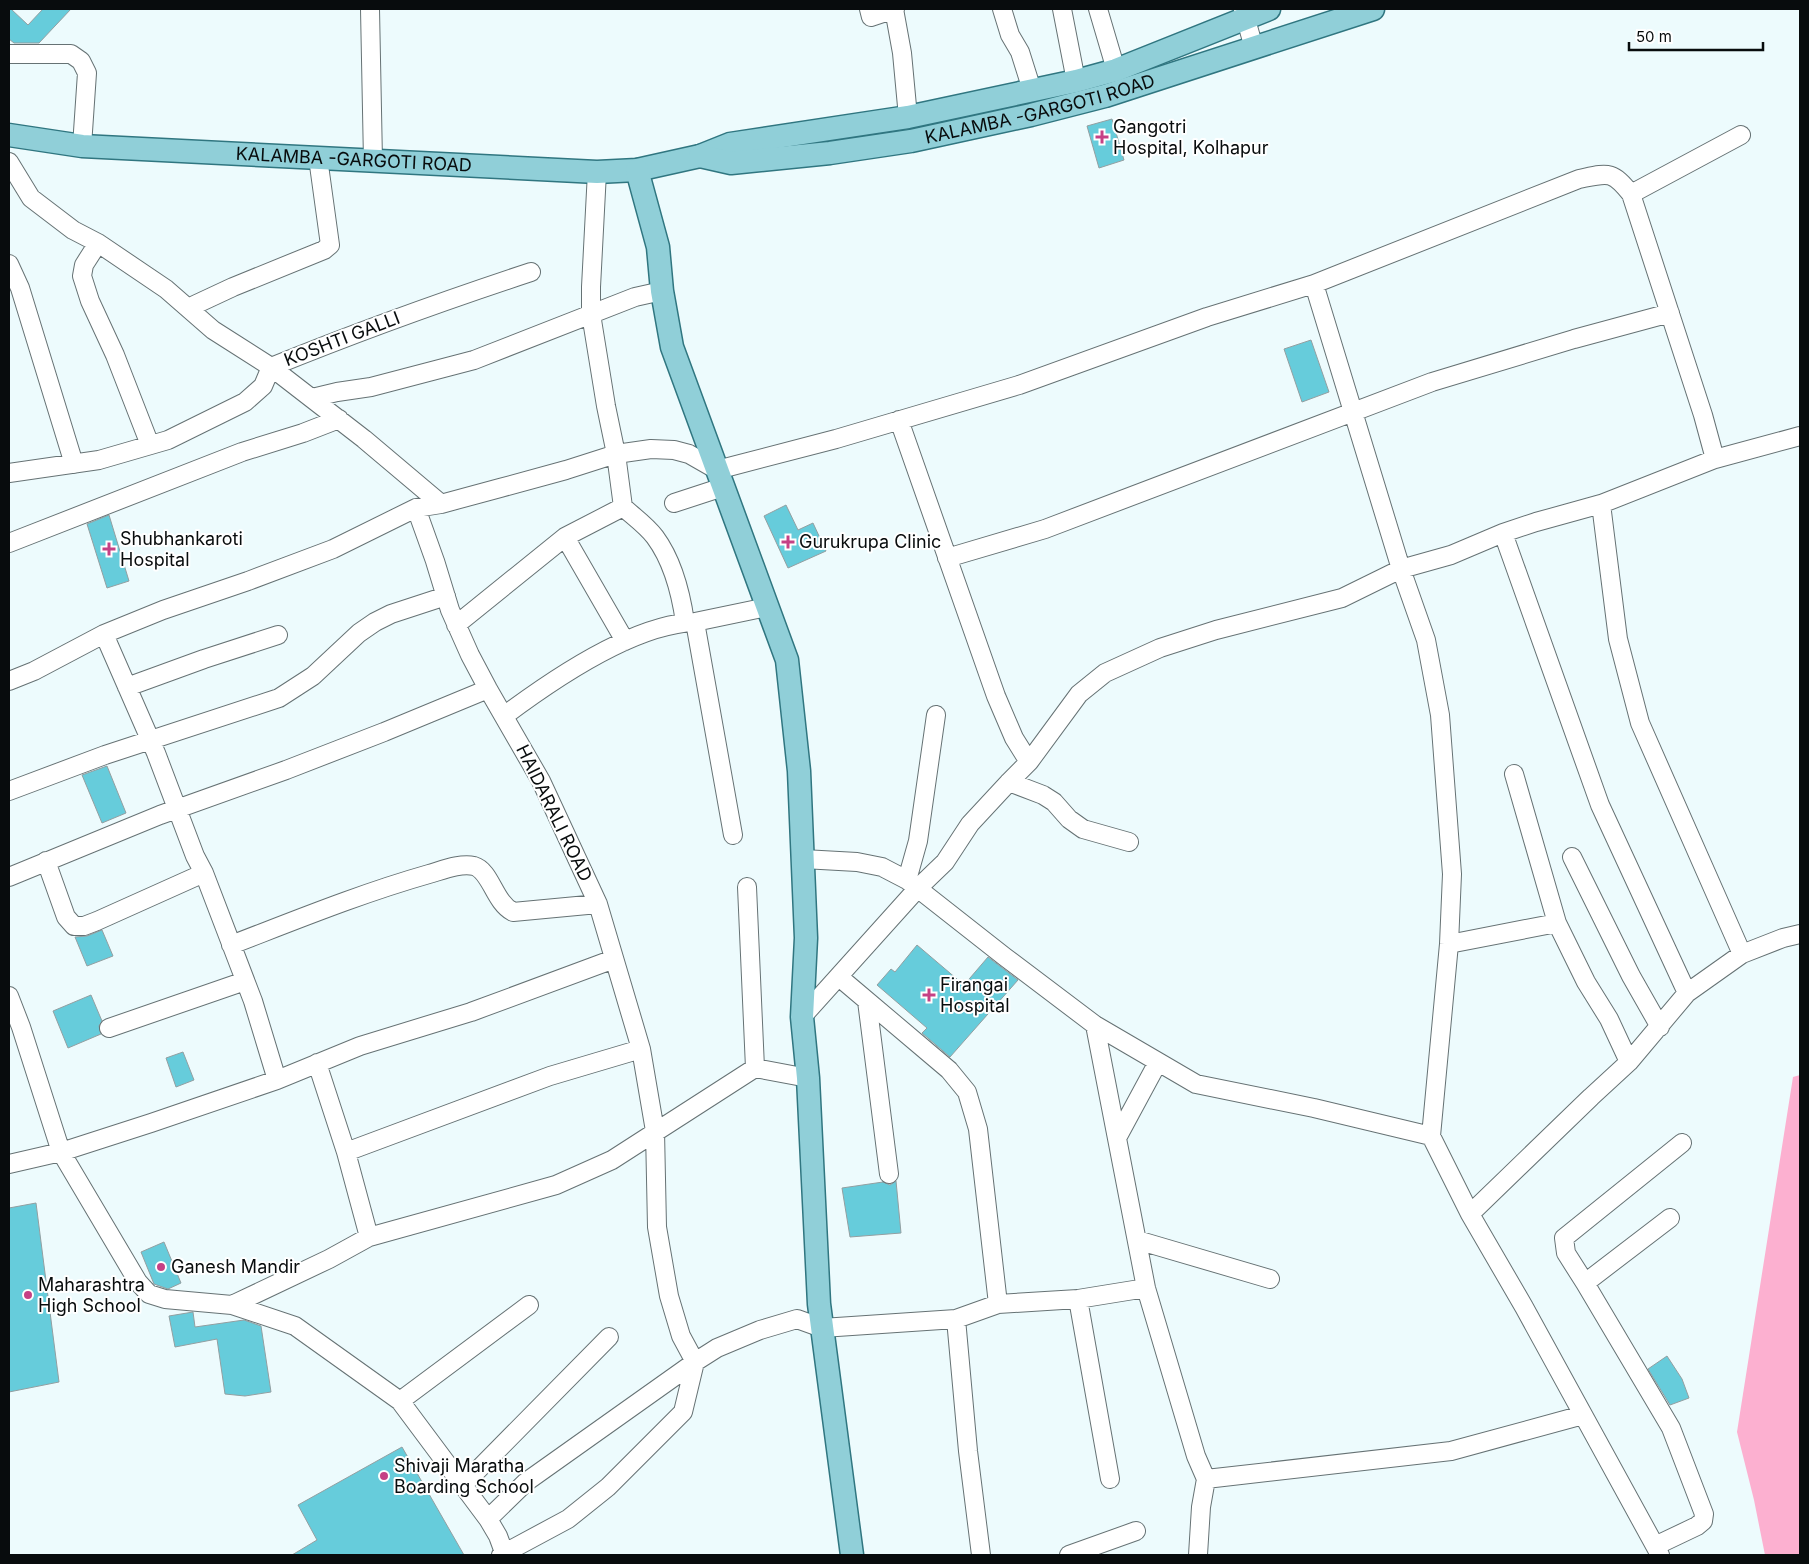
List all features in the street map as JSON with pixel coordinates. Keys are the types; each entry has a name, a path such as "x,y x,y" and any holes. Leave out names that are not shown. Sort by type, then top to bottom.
{"main road":[{"name":"KALAMBA -GARGOTI ROAD","path":"9,135 82,146 597,172 638,170 700,156 730,144 908,117 1116,70 1244,13 1269,9"},
{"name":"KALAMBA -GARGOTI ROAD","path":"700,156 731,164 830,153 911,141 1031,115 1105,96 1373,9"},
{"path":"638,170 658,246 662,291 672,347 787,660 799,771 806,938 802,1017 808,1078 819,1304 852,1555"}],"street":[{"path":"370,9 373,161"},
{"path":"868,9 870,16 894,9 902,53 908,117"},
{"path":"1002,9 1010,35 1020,52 1032,90"},
{"path":"1062,9 1076,80"},
{"path":"1098,9 1116,70"},
{"path":"1244,13 1254,48"},
{"path":"9,54 71,54 82,62 87,73 82,146"},
{"path":"1631,194 1741,135"},
{"path":"188,308 233,287 324,250 330,245 318,158"},
{"path":"9,162 31,198 73,230 98,243 166,289 213,330 271,367 339,419 441,504"},
{"path":"597,172 591,314 616,454 623,507 655,536 668,561 690,622 732,835"},
{"path":"674,503 720,479 836,439 1019,385 1207,317 1314,284 1579,179 1606,174 1620,179 1631,194 1703,415 1715,459"},
{"path":"98,243 84,265 82,276 90,301 115,355 150,445"},
{"path":"9,264 20,288 74,464"},
{"name":"KOSHTI GALLI","path":"9,473 99,460 168,440 245,402 263,386 271,367 335,341 531,272"},
{"path":"1314,284 1401,569 1426,640 1440,714 1452,874 1449,944 1431,1136 1470,1214 1657,1550 1697,1526 1703,1521 1704,1514 1671,1428 1566,1253 1564,1238 1682,1143"},
{"path":"312,398 371,387 474,360 635,297 662,291"},
{"path":"947,558 1045,529 1432,382 1670,313"},
{"path":"9,543 242,452 303,433 339,419"},
{"path":"899,420 996,696 1014,738 1029,762"},
{"path":"802,1017 839,977 913,884 946,862 970,824 1029,762 1078,694 1105,672 1160,648 1216,630 1342,598 1401,569 1451,555 1503,533 1536,522 1601,504 1715,459 1800,436"},
{"path":"9,681 34,671 104,634 163,610 334,549 416,508 441,504 566,470 616,454 651,449 674,450 689,454 720,479"},
{"path":"1601,504 1618,639 1640,723 1742,954"},
{"path":"456,625 565,537 623,507"},
{"name":"HAIDARALI ROAD","path":"416,508 456,625 488,689 541,781 598,904 641,1049 655,1131 658,1227 666,1279 681,1336 695,1362"},
{"path":"1503,533 1600,805 1687,993"},
{"path":"565,537 625,641"},
{"path":"9,791 105,755 279,698 313,676 359,633 375,622 391,614 446,596"},
{"path":"504,716 546,685 625,641 648,632 690,622 768,607"},
{"path":"104,634 150,740 195,856 204,873 245,981 277,1080"},
{"path":"127,687 204,658 278,635"},
{"path":"9,877 178,809 384,732 488,689"},
{"path":"913,884 936,715"},
{"path":"1514,774 1557,923 1586,982 1609,1019 1630,1062"},
{"path":"1008,782 1043,795 1054,802 1069,819 1083,829 1129,842"},
{"path":"1572,857 1631,976 1660,1027"},
{"path":"802,859 857,862 882,867 913,884 1095,1025 1196,1084 1314,1108 1431,1136"},
{"path":"46,861 66,917 74,926 84,926 97,921 204,873"},
{"path":"231,945 340,903 402,882 455,867 479,868 484,873 502,904 513,912 598,904"},
{"path":"747,887 754,1068"},
{"path":"1449,944 1557,923"},
{"path":"1470,1214 1590,1097 1630,1062 1687,993 1742,954 1783,938 1800,934"},
{"path":"9,1164 61,1152 277,1080 360,1046 470,1012 614,959"},
{"path":"839,977 948,1070 967,1092 978,1129 998,1304"},
{"path":"109,1028 245,981"},
{"path":"9,996 21,1027 61,1152 138,1282 149,1294 165,1298 232,1305 295,1326 400,1401 488,1519 498,1536 503,1555 568,1519 608,1487 683,1412 695,1362"},
{"path":"867,1001 890,1174"},
{"path":"1095,1025 1146,1288 1196,1456 1206,1479 1201,1507 1198,1555"},
{"path":"346,1152 550,1076 641,1049"},
{"path":"1117,1138 1158,1062"},
{"path":"317,1063 346,1152 370,1237"},
{"path":"232,1305 329,1259 370,1237 556,1185 612,1160 754,1068 808,1078"},
{"path":"1585,1283 1670,1218"},
{"path":"1137,1240 1270,1279"},
{"path":"488,1519 526,1482 695,1362 717,1348 760,1330 797,1319 822,1328 956,1320 998,1304 1078,1299 1146,1288"},
{"path":"1078,1299 1110,1480"},
{"path":"400,1401 528,1305"},
{"path":"956,1320 981,1555"},
{"path":"463,1486 609,1338"},
{"path":"1206,1479 1451,1451 1583,1416"},
{"path":"1069,1555 1136,1531"}],"shaded area":[{"path":"1800,1075 1800,1555 1765,1555 1737,1432 1793,1077"}],"building":[{"path":"9,9 28,25 43,9 71,9 39,43 14,43 9,39"},
{"path":"1112,119 1124,160 1099,168 1087,126"},
{"path":"1311,340 1329,392 1302,402 1284,349"},
{"path":"786,505 798,530 813,523 826,551 788,568 764,516"},
{"path":"109,515 129,581 107,588 87,524"},
{"path":"107,766 126,813 102,823 82,775"},
{"path":"102,930 113,956 87,966 75,937 87,936"},
{"path":"917,945 964,985 988,957 1018,980 950,1057 922,1033 927,1028 877,985 891,969 895,972"},
{"path":"91,995 102,1021 99,1026 101,1034 68,1048 53,1011"},
{"path":"183,1052 194,1080 176,1087 166,1058"},
{"path":"896,1181 901,1233 850,1237 842,1188 883,1182 890,1185"},
{"name":"Maharashtra High School","path":"36,1203 59,1382 9,1392 9,1208"},
{"name":"Ganesh Mandir","path":"164,1242 181,1283 168,1289 154,1284 141,1252"},
{"path":"193,1312 195,1327 244,1320 261,1326 271,1392 245,1396 225,1394 217,1339 175,1347 169,1316"},
{"path":"1667,1356 1682,1379 1689,1398 1670,1405 1648,1369"},
{"name":"Shivaji Maratha Boarding School","path":"402,1447 464,1555 292,1555 317,1540 298,1505"}],"place":[{"name":"Gangotri Hospital, Kolhapur","path":"1102,137"},
{"name":"Gurukrupa Clinic","path":"788,542"},
{"name":"Shubhankaroti Hospital","path":"109,549"},
{"name":"Firangai Hospital","path":"929,995"},
{"name":"Ganesh Mandir","path":"161,1267"},
{"name":"Maharashtra High School","path":"28,1295"},
{"name":"Shivaji Maratha Boarding School","path":"384,1476"}]}
